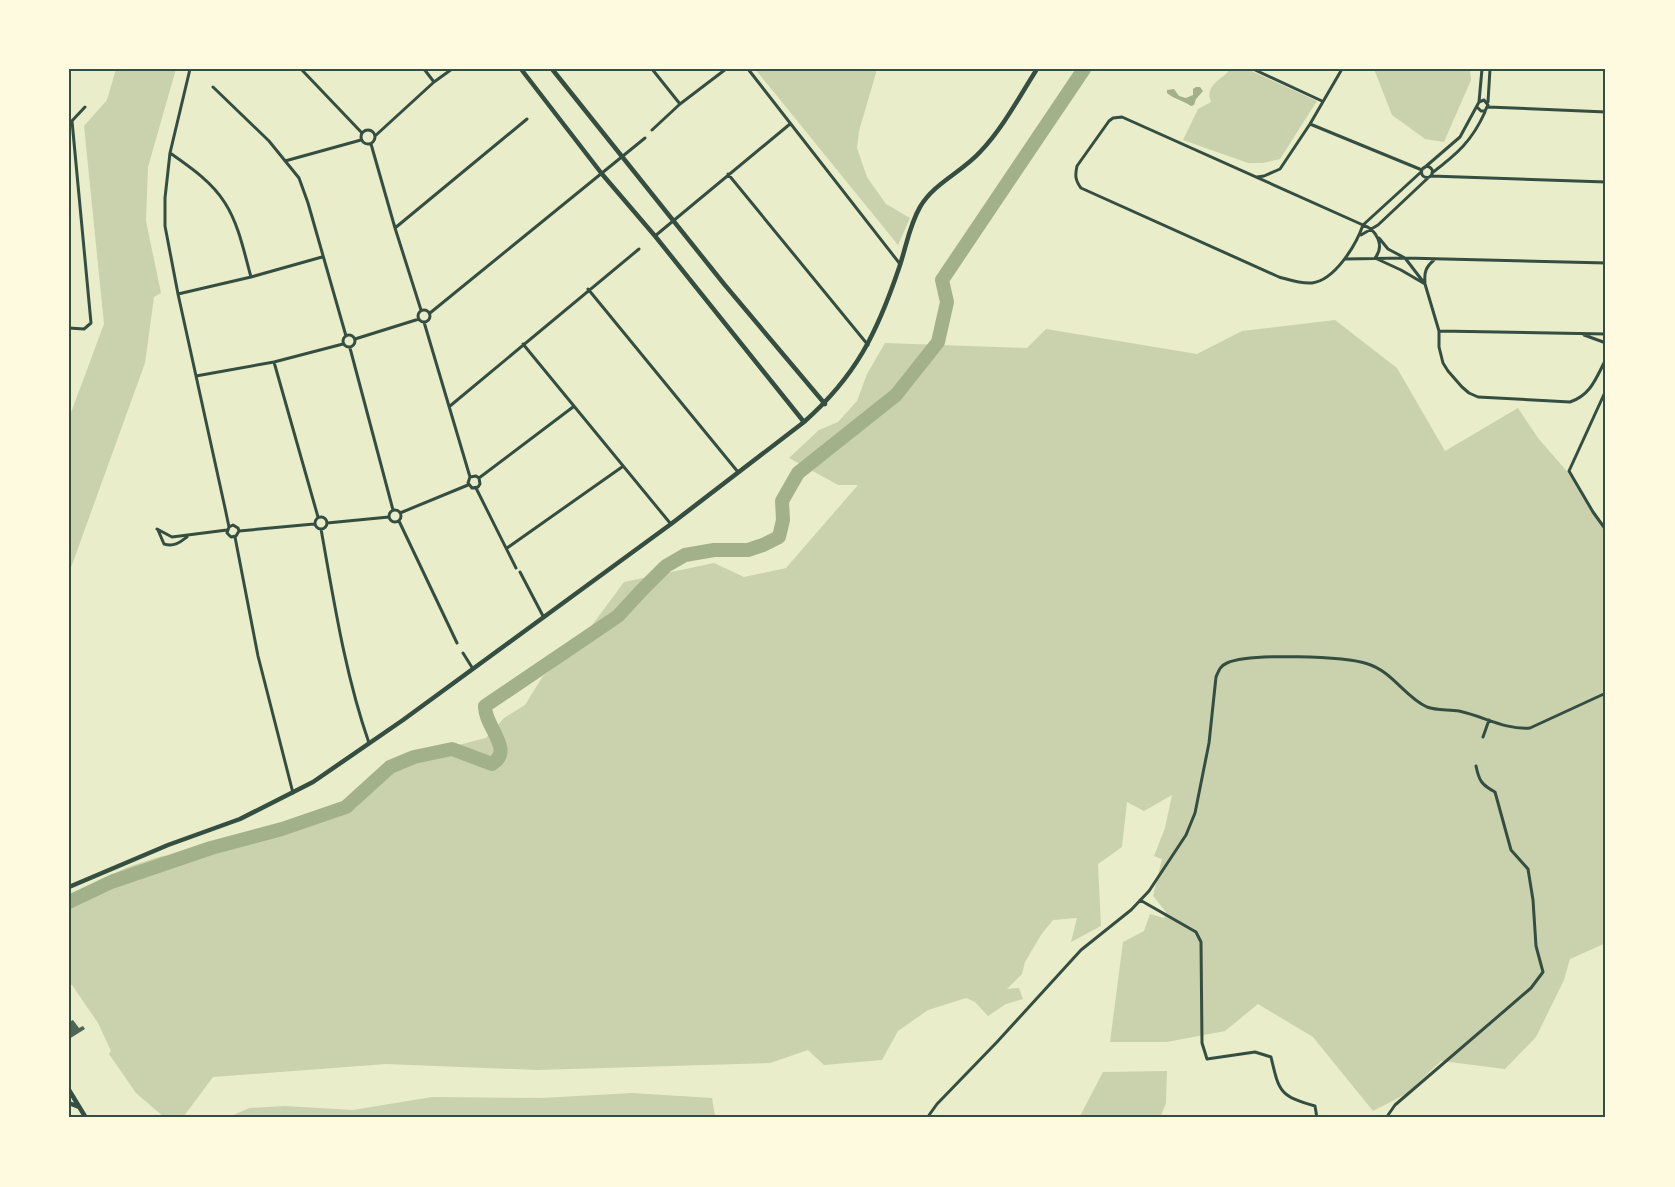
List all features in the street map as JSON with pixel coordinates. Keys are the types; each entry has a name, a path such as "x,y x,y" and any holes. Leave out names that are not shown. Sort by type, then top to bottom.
{"main road":[{"path":"521,69 602,174 655,236 804,422"},
{"path":"552,69 825,404"},
{"path":"69,886 168,845 240,819 293,793 370,744 671,524 804,422 825,404 846,379 868,345 901,265 912,222 928,195 978,155 994,137 1037,69"},
{"path":"69,1090 86,1118"},
{"path":"69,1103 79,1107"}],"street":[{"path":"190,69 170,153 165,198 165,226 229,536 235,537"},
{"path":"302,69 362,133 362,140 366,144 371,144"},
{"path":"424,69 434,82"},
{"path":"419,319 421,310 371,144 375,136 434,82 452,69"},
{"path":"652,69 680,104"},
{"path":"651,130 680,104 726,69"},
{"path":"748,69 901,265"},
{"path":"1253,69 1322,101"},
{"path":"1254,177 1264,176 1280,169 1342,69"},
{"path":"1425,284 1405,258 1388,249 1372,229 1364,225 1254,177 1122,117 1109,121 1077,166 1076,180 1081,188 1279,277 1302,283 1314,283 1325,279 1345,259 1364,225 1460,137 1479,102 1482,69"},
{"path":"1359,236 1372,229 1430,175 1460,152 1477,130 1487,107 1490,69"},
{"path":"213,87 269,141 299,178 346,336 343,339 343,345"},
{"path":"1479,102 1484,100 1487,107"},
{"path":"69,328 84,329 91,323 71,122 86,107"},
{"path":"1477,107 1481,111 1487,107 1606,112"},
{"path":"395,228 527,119"},
{"path":"655,236 790,124"},
{"path":"1310,124 1422,170 1429,167 1430,175"},
{"path":"362,133 371,131 375,136"},
{"path":"430,313 645,138"},
{"path":"285,161 362,140"},
{"path":"170,153 197,173 225,202 236,226 251,277"},
{"path":"1422,170 1424,177 1430,175 1606,182"},
{"path":"729,174 868,345"},
{"path":"1375,258 1379,251 1377,235"},
{"path":"450,406 588,289 639,249"},
{"path":"178,294 322,257"},
{"path":"1375,258 1425,284"},
{"path":"1345,259 1405,258 1606,263"},
{"path":"1434,260 1428,265 1425,284 1439,331 1443,363 1469,393 1478,397 1570,402 1580,399 1589,392 1606,359"},
{"path":"588,289 739,473"},
{"path":"421,310 425,309 430,313"},
{"path":"424,322 430,319 430,313"},
{"path":"355,339 419,319 424,322 470,477 469,485"},
{"path":"1439,331 1606,333"},
{"path":"1580,334 1606,343"},
{"path":"346,336 350,335 355,339"},
{"path":"350,348 354,345 355,339"},
{"path":"523,344 671,524"},
{"path":"196,376 274,362 303,353 343,345 350,348"},
{"path":"350,348 393,510 389,517"},
{"path":"274,362 318,517 315,524"},
{"path":"1606,390 1570,466 1571,476 1606,530"},
{"path":"479,478 573,407"},
{"path":"507,548 622,467"},
{"path":"470,477 479,478"},
{"path":"476,488 480,484 479,478"},
{"path":"393,510 400,513 469,485 476,488 516,568"},
{"path":"399,521 402,516 400,513"},
{"path":"318,517 324,518 327,523"},
{"path":"389,517 393,522 399,521"},
{"path":"321,529 327,523 389,517"},
{"path":"399,521 456,644"},
{"path":"239,531 315,524 321,529 338,627 359,713 370,744"},
{"path":"189,536 176,545 170,546 164,544 157,529 172,537 189,536 235,526 239,531"},
{"path":"239,531 235,537 258,656 293,793"},
{"path":"520,572 543,616"},
{"path":"463,653 473,669"},
{"path":"927,1118 944,1096 998,1042 1081,950 1149,891 1186,835 1196,813 1209,743 1213,688 1220,667 1232,661 1272,657 1341,658 1368,664 1386,672 1427,707 1458,711 1519,729 1530,728 1606,693"},
{"path":"1483,737 1489,720"},
{"path":"1386,1118 1395,1105 1531,988 1543,972 1536,946 1528,869 1511,850 1495,792 1482,785 1478,779 1476,766"},
{"path":"1140,900 1196,932 1201,942 1202,1043 1207,1059 1255,1052 1271,1057 1278,1086 1284,1095 1315,1106 1317,1118"}],"shaded area":[{"path":"116,69 176,69 148,167 146,221 161,293 154,297 145,363 69,573 69,418 104,324 84,126 107,100"},
{"path":"755,69 876,69 859,131 857,148 867,177 886,204 910,218 898,245"},
{"path":"1227,69 1247,69 1317,101 1280,159 1263,163 1248,163 1183,140 1198,109 1211,102 1211,89 1228,72"},
{"path":"1374,69 1470,69 1471,80 1444,142 1425,139 1392,115"},
{"path":"1200,87 1203,91 1191,106 1167,93 1167,90 1174,89 1179,96 1186,98 1193,95 1193,89"},
{"path":"1335,320 1397,368 1445,451 1518,408 1538,438 1571,476 1606,530 1606,943 1570,959 1564,980 1536,1037 1505,1069 1441,1061 1406,1094 1373,1111 1313,1037 1258,1004 1225,1031 1167,1042 1110,1042 1123,942 1144,931 1150,914 1164,918 1166,912 1153,896 1162,859 1154,856 1165,828 1172,795 1144,811 1127,802 1122,847 1098,864 1101,926 1071,942 1077,918 1053,920 1025,962 1022,974 1007,989 1019,988 1023,999 1006,1004 988,1016 975,1002 966,998 928,1010 898,1031 882,1060 824,1065 808,1050 770,1063 537,1070 386,1064 213,1077 184,1116 165,1118 136,1093 109,1054 111,1051 98,1023 72,985 69,984 69,895 128,867 162,856 177,855 257,831 329,819 356,808 392,762 486,738 504,718 525,705 543,676 570,655 624,582 714,563 744,577 786,568 858,485 838,485 789,458 819,430 838,422 857,401 867,374 885,343 1027,348 1046,329 1197,354 1242,331"},
{"path":"1167,1071 1166,1103 1160,1118 1079,1118 1103,1072"},
{"path":"632,1093 712,1098 715,1116 718,1118 227,1118 249,1108 285,1106 353,1110 432,1097 541,1098"}],"building":[{"path":"73,1020 79,1028 83,1026 85,1029 69,1039 69,1022"}],"waterway":[{"path":"69,902 111,882 211,848 282,829 346,807 390,767 414,757 452,749 492,764 498,758 500,745 489,722 485,706 618,616 666,566 685,555 714,550 748,550 779,537 783,520 782,501 798,473 896,395 938,342 947,302 942,280 1084,69"}]}
